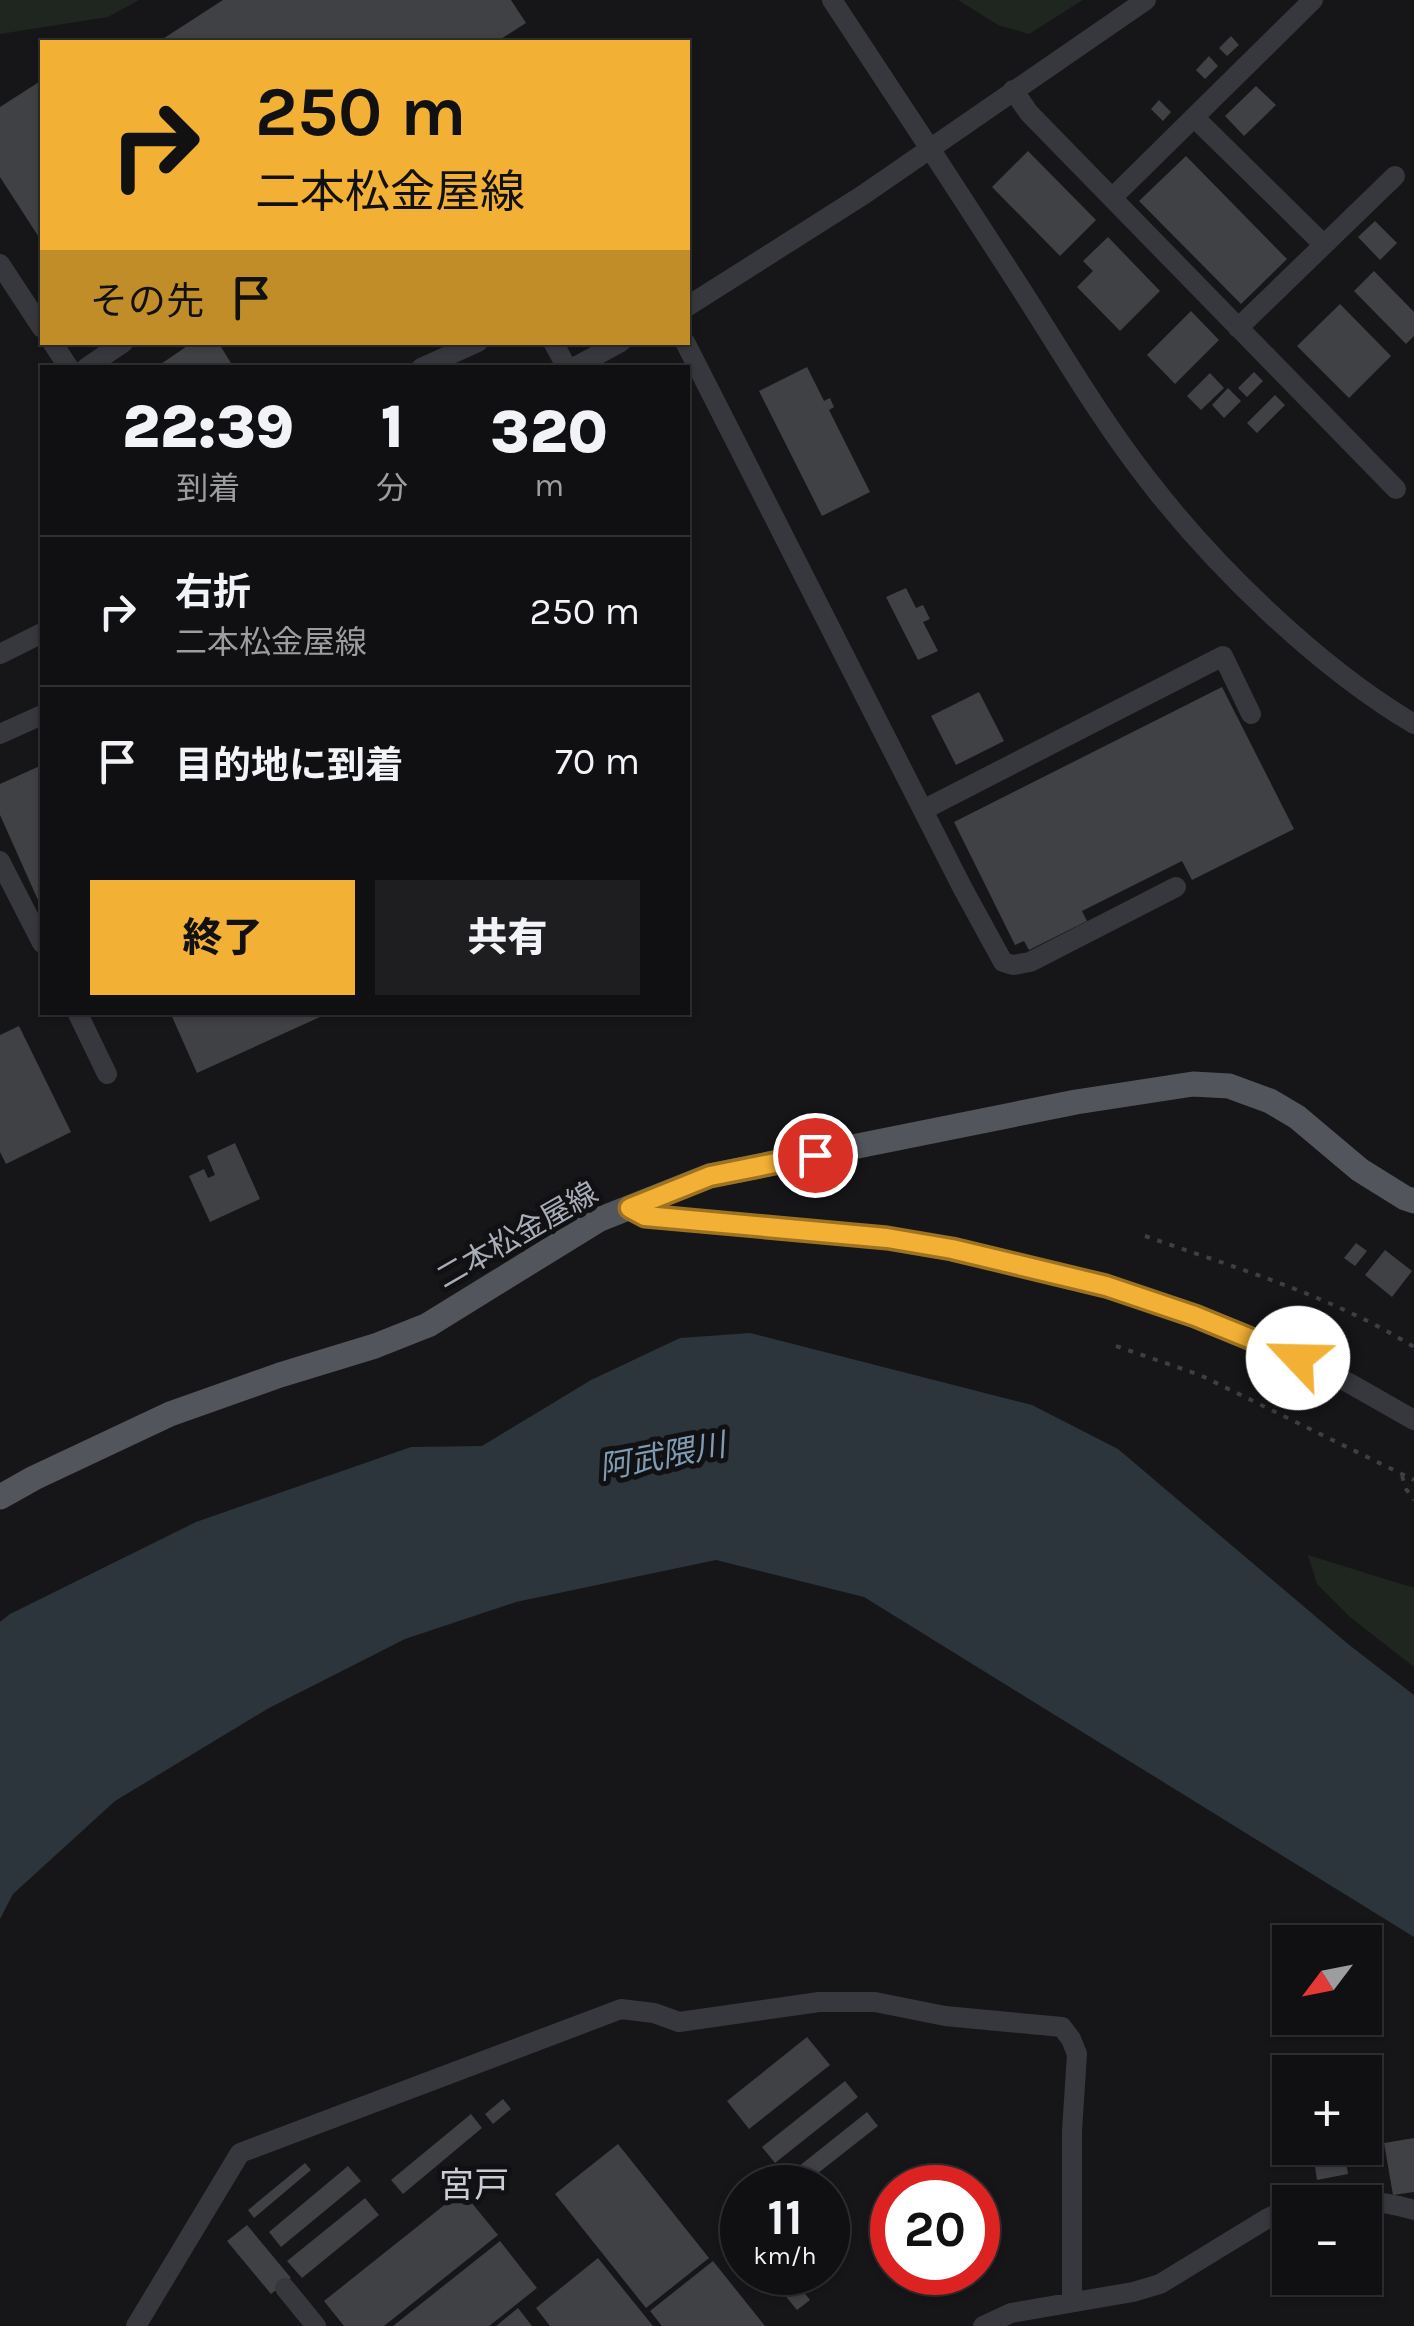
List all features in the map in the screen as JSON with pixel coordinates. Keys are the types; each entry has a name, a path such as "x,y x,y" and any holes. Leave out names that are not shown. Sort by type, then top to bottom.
{"main road":[{"name":"二本松金屋線","path":"0,1497 170,1414 428,1325 598,1220 710,1176 1076,1102 1193,1084 1229,1086 1270,1102 1297,1117 1360,1170 1414,1200"}],"street":[{"path":"832,0 1147,479 1268,612 1384,706 1414,724"},
{"path":"690,305 863,195 1146,0"},
{"path":"1112,198 1312,0"},
{"path":"1013,90 1029,113 1396,490"},
{"path":"1195,118 1324,245"},
{"path":"1238,328 1395,176"},
{"path":"0,264 40,325"},
{"path":"90,365 120,345"},
{"path":"428,365 471,345"},
{"path":"576,365 615,345"},
{"path":"687,345 1003,962 1030,962 1176,886"},
{"path":"0,654 40,634"},
{"path":"923,810 1223,656 1251,714"},
{"path":"0,734 40,716"},
{"path":"0,860 40,940"},
{"path":"78,1015 107,1074"},
{"path":"630,1208 645,1216 887,1238 1106,1286 1272,1346 1414,1420"},
{"path":"136,2326 240,2153 622,2009 654,2013 680,2022 818,2002 875,2002 945,2016 1062,2026 1077,2054 1072,2131 1072,2295"},
{"path":"1382,2202 1414,2210"},
{"path":"984,2326 1011,2314 1160,2284 1272,2216"},
{"path":"285,2288 316,2326"}],"path":[{"path":"1144,1236 1289,1286 1386,1330 1414,1348"},
{"path":"1116,1346 1200,1375 1414,1480"},
{"path":"1402,1476 1414,1500"}],"shaded area":[{"path":"0,0 139,0 108,17 0,34"},
{"path":"958,0 1083,0 1029,34 998,25"},
{"path":"1308,1555 1414,1588 1414,1667 1350,1617 1317,1584"}],"water":[{"name":"阿武隈川","path":"750,1333 1032,1405 1118,1449 1414,1695 1414,1937 864,1597 716,1560 516,1602 405,1639 269,1708 115,1801 13,1894 0,1919 0,1622 10,1614 196,1522 411,1447 482,1446 591,1380 680,1338"}],"building":[{"path":"223,0 511,0 526,23 499,40 161,40"},
{"path":"1231,36 1239,45 1227,56 1219,48"},
{"path":"1209,56 1218,66 1205,79 1196,70"},
{"path":"39,82 40,239 0,177 0,107"},
{"path":"1256,86 1276,105 1244,136 1225,116"},
{"path":"1159,100 1171,112 1163,121 1151,109"},
{"path":"1028,151 1096,220 1060,256 992,187"},
{"path":"1186,156 1287,259 1241,304 1139,201"},
{"path":"1375,221 1397,243 1380,260 1358,237"},
{"path":"1108,237 1160,291 1120,331 1077,287 1093,271 1083,261"},
{"path":"1374,271 1414,312 1414,336 1406,344 1354,291"},
{"path":"1340,304 1391,356 1349,398 1297,346"},
{"path":"1191,311 1219,340 1175,384 1147,355"},
{"path":"189,345 220,345 232,365 159,365"},
{"path":"807,367 824,401 830,398 834,407 829,410 870,492 822,516 759,391"},
{"path":"1254,372 1263,381 1247,397 1238,388"},
{"path":"1210,373 1224,388 1201,410 1187,396"},
{"path":"1228,388 1241,401 1224,418 1212,405"},
{"path":"1275,395 1285,405 1257,433 1247,423"},
{"path":"906,588 916,608 923,605 930,619 923,622 938,651 918,660 886,597"},
{"path":"1222,687 1294,829 1192,880 1182,861 1082,911 1087,921 1029,950 1024,941 1015,945 954,822"},
{"path":"979,692 1004,741 956,765 931,716"},
{"path":"40,766 40,905 0,815 0,784"},
{"path":"171,1015 324,1015 197,1073"},
{"path":"19,1026 71,1132 6,1164 0,1152 0,1035"},
{"path":"235,1143 260,1199 210,1222 189,1176 204,1169 208,1178 215,1175 207,1156"},
{"path":"1356,1243 1367,1251 1355,1266 1344,1258"},
{"path":"1385,1250 1412,1271 1392,1297 1365,1275"},
{"path":"807,2037 830,2065 749,2129 727,2101"},
{"path":"845,2081 858,2097 775,2163 762,2147"},
{"path":"503,2099 511,2109 493,2124 485,2114"},
{"path":"867,2112 878,2126 828,2165 801,2165"},
{"path":"471,2114 482,2128 403,2194 391,2180"},
{"path":"1414,2138 1414,2192 1393,2195 1384,2143"},
{"path":"618,2144 709,2258 646,2308 555,2194"},
{"path":"305,2163 311,2170 254,2218 248,2210"},
{"path":"1315,2165 1347,2165 1348,2174 1317,2180"},
{"path":"348,2166 361,2181 281,2247 269,2232"},
{"path":"462,2191 498,2235 384,2326 344,2326 324,2301"},
{"path":"365,2198 379,2215 302,2278 287,2261"},
{"path":"247,2225 291,2278 271,2294 227,2241"},
{"path":"500,2241 537,2288 489,2326 393,2326"},
{"path":"598,2258 653,2326 550,2326 536,2308"},
{"path":"713,2261 720,2270 720,2295 740,2295 765,2326 662,2326 650,2311"},
{"path":"785,2295 806,2295 810,2300 797,2310"},
{"path":"518,2308 532,2326 496,2326"}],"district":[{"name":"宮戸","path":"474,2185"}],"route":[{"path":"815,1155 710,1176 630,1208 645,1216 887,1238 952,1249 1106,1286 1195,1316 1298,1358"}]}
